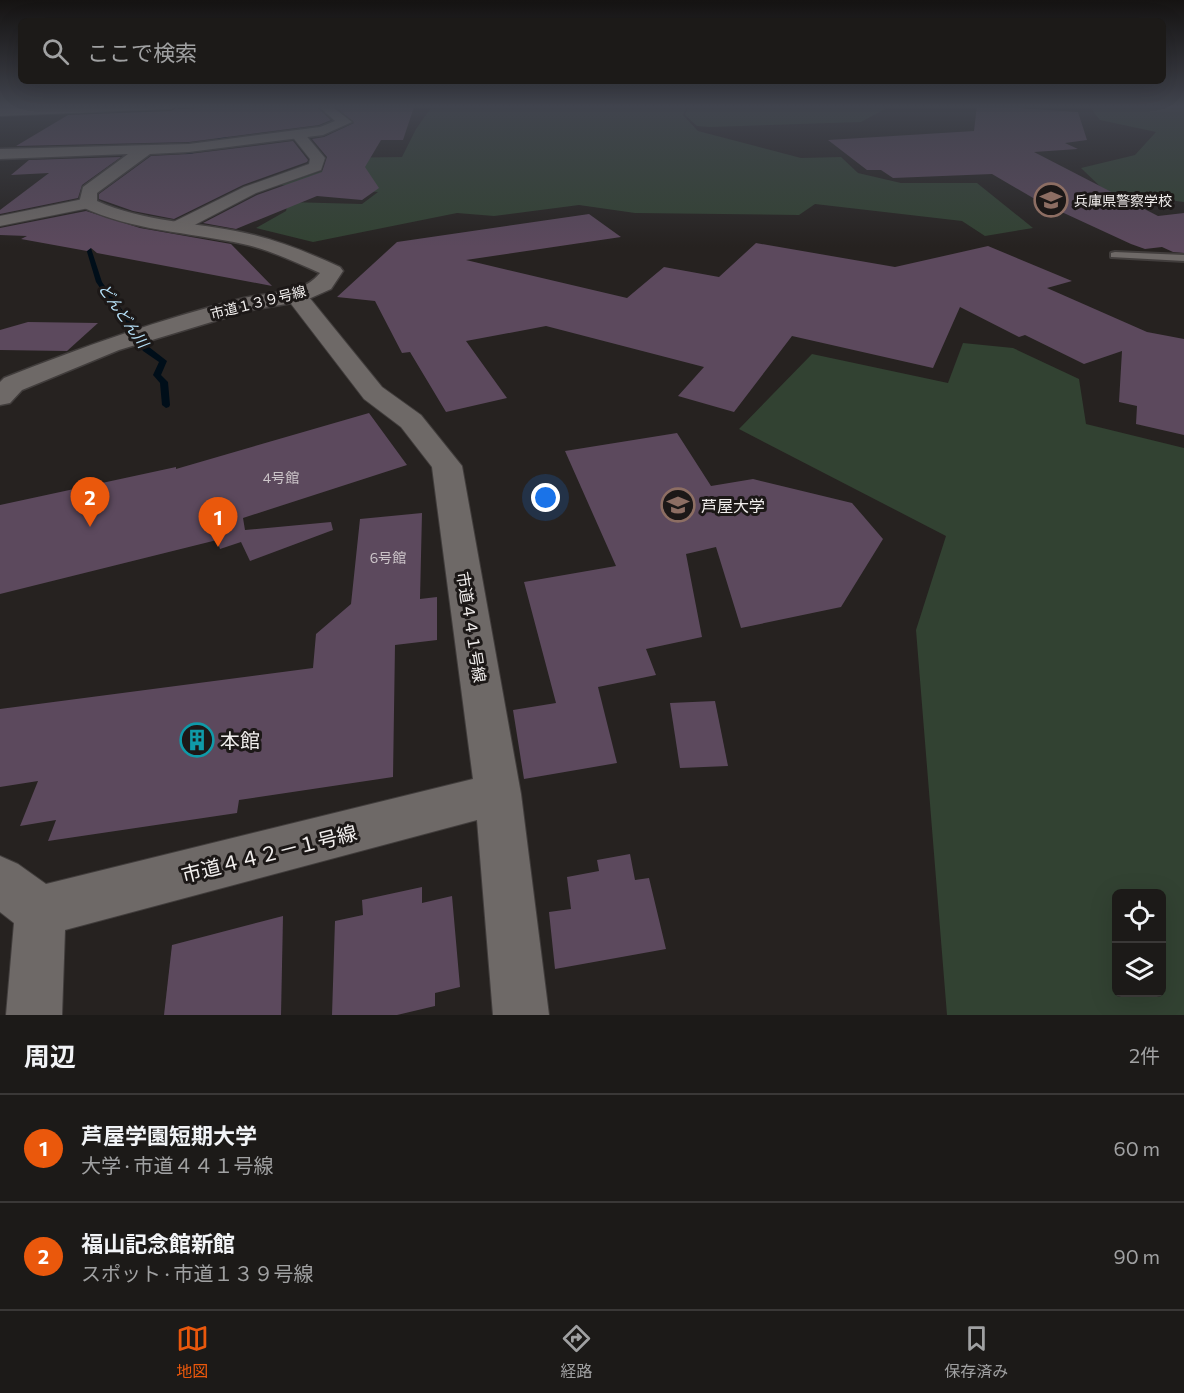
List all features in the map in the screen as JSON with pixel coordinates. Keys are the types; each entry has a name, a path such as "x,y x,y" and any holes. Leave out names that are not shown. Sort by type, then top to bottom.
{"street":[{"path":"0,154 60,152"},
{"path":"0,221 88,203 89,191 142,152"},
{"path":"177,228 250,190 316,167 318,158 312,152"},
{"name":"市道１３９号線","path":"4,386 126,340 248,304 296,296 323,284 333,271 278,248 234,236 177,228 106,213 88,203"},
{"name":"市道４４１号線","path":"296,296 373,393 411,420 447,466 498,794 521,1015"},
{"name":"市道４４２－１号線","path":"20,896 498,794"},
{"path":"20,896 34,1015"}],"lane":[{"path":"1115,255 1184,258"}],"green space":[{"path":"404,152 780,152 801,158 841,157 858,173 901,183 977,183 1033,228 985,236 962,221 815,204 799,215 635,213 579,205 494,216 457,213 313,242 256,228 286,211 288,202 362,204 378,192 279,185 322,171 329,158 402,157"},
{"path":"1137,152 1184,152 1184,202 1106,192 1081,168 1135,155"},
{"path":"963,343 1013,348 1079,379 1086,424 1184,448 1184,1015 947,1015 916,630 946,536 739,429 812,354 948,383"}],"building":[{"path":"302,152 308,160 243,185 174,219 133,211 99,199 99,194 151,156"},
{"path":"323,152 374,152 365,167 379,188 362,200 317,196 236,229 203,223 257,195 322,172 327,157"},
{"path":"844,152 1035,152 1158,216 1184,213 1184,253 1173,252 1162,247 1145,249 1131,244 1040,202 992,174 893,178 881,170 867,170"},
{"path":"121,157 82,185 78,198 0,214 0,210 49,173 11,175 29,160"},
{"path":"86,211 140,228 231,244 272,286 97,253 91,248 87,251 21,239 27,236 0,235 0,228"},
{"path":"589,214 621,237 466,260 627,298 664,267 719,277 756,243 895,267 988,246 1072,281 1047,288 1147,332 1184,339 1184,435 1136,424 1137,406 1119,402 1122,351 1084,364 1025,335 1019,337 960,307 933,368 792,336 734,412 678,396 704,367 546,326 466,341 507,398 446,412 410,352 402,353 375,301 337,297 397,242"},
{"path":"28,322 98,323 67,351 0,350 0,330"},
{"path":"369,413 407,465 243,518 245,530 331,522 333,530 250,561 241,542 220,549 217,540 0,594 0,505 176,467 176,469"},
{"path":"677,433 711,486 753,479 852,503 883,539 841,607 741,628 716,547 686,554 702,637 646,649 656,675 598,687 617,763 524,779 513,710 556,703 524,582 616,566 565,451"},
{"name":"本館","path":"422,513 420,599 437,597 437,640 395,645 393,777 239,800 237,813 48,841 56,820 20,826 38,781 0,787 0,709 313,668 316,634 351,604 360,519"},
{"path":"715,701 728,766 680,768 670,703"},
{"path":"630,854 635,880 649,878 666,949 555,969 549,912 571,909 567,877 599,871 597,860"},
{"path":"422,887 422,903 452,896 460,987 435,993 435,1006 397,1015 332,1015 335,921 363,915 362,900"},
{"path":"283,916 281,1015 164,1015 172,945"}],"waterway":[{"name":"どんどん川","path":"179,161 191,152"},
{"name":"どんどん川","path":"84,236 99,282 146,349 163,361 157,375 164,382 166,405"}],"place":[{"name":"兵庫県警察学校","path":"1051,200"},
{"name":"芦屋大学","path":"678,505"},
{"name":"福山記念館新館","path":"90,527"},
{"name":"芦屋学園短期大学","path":"218,547"},
{"name":"本館","path":"197,740"}]}
